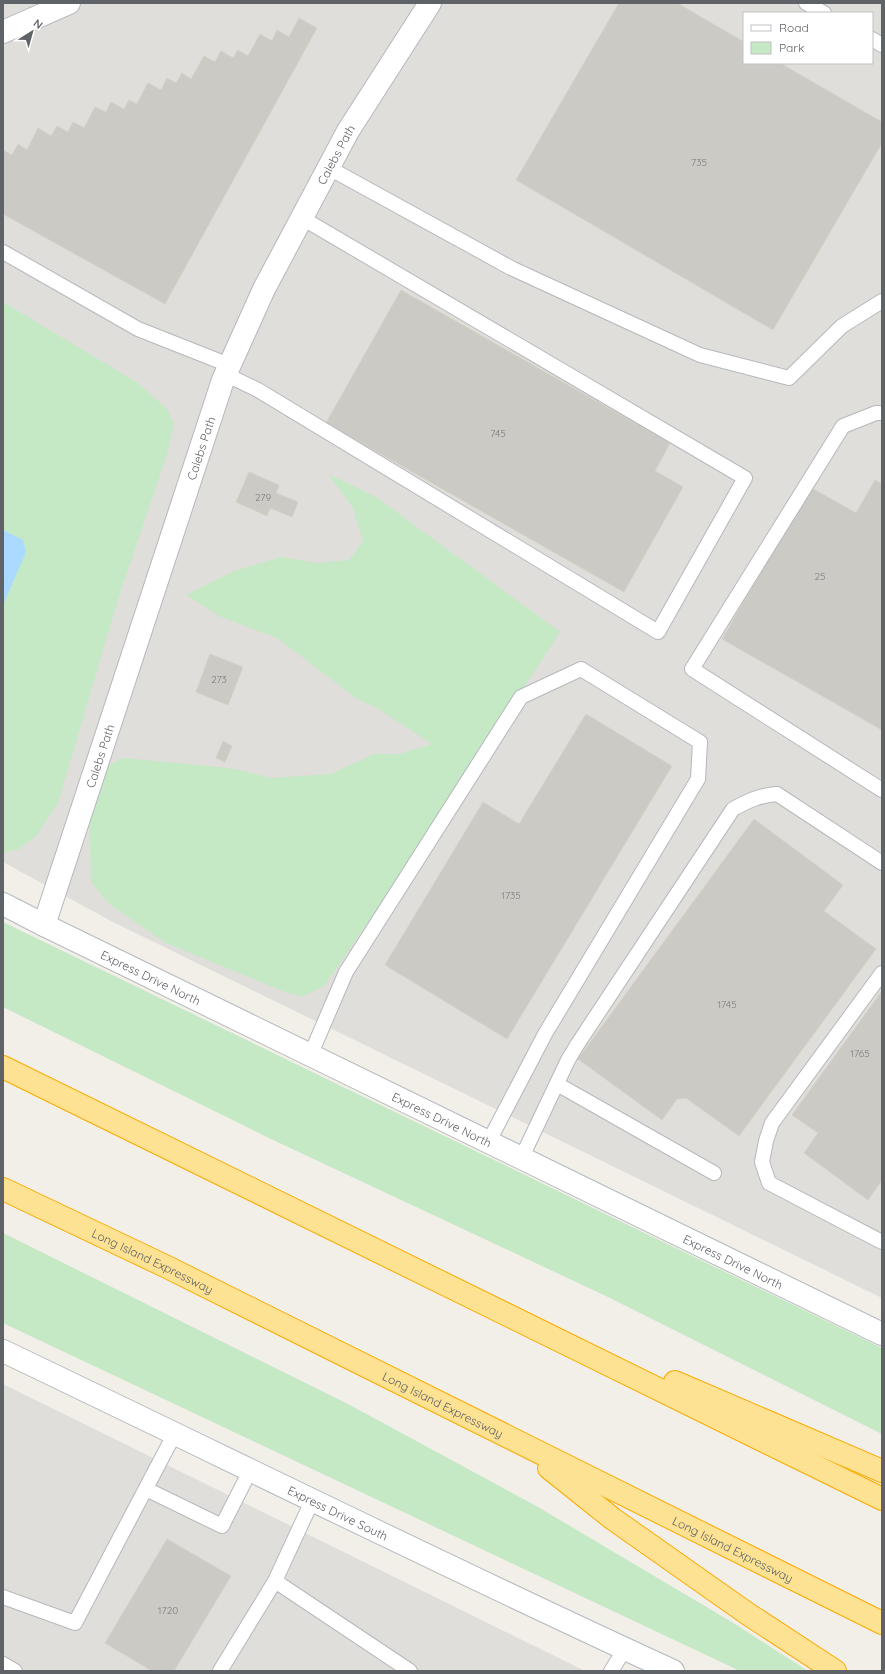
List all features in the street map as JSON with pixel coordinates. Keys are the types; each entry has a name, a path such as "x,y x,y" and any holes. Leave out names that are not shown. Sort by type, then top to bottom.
{"highway":[{"path":"3,1067 882,1499"},
{"name":"Long Island Expressway","path":"3,1189 165,1266 882,1623"},
{"path":"424,1274 882,1471"},
{"path":"518,1442 613,1519 748,1614 835,1671"}],"main road":[{"path":"3,32 69,3"},
{"name":"Calebs Path","path":"44,925 227,370 264,289 348,131 430,3"},
{"name":"Express Drive North","path":"3,904 310,1056 882,1334"},
{"name":"Express Drive South","path":"3,1351 525,1603 673,1671"}],"lane":[{"path":"806,3 822,12"},
{"path":"873,40 882,45"},
{"path":"329,168 512,268 700,355 789,378 842,326 882,301"},
{"path":"3,252 138,329 227,370 658,632 745,478 302,218"},
{"path":"882,413 876,413 843,426 692,669 882,790"},
{"path":"310,1056 346,972 521,697 581,669 700,742 698,779 544,1034 488,1143"},
{"path":"521,1159 556,1084 580,1039 733,808 752,799 777,794 882,862"},
{"path":"882,973 772,1123 766,1141 762,1162 768,1182 882,1242"},
{"path":"556,1084 714,1173"},
{"path":"3,1597 75,1623 175,1433"},
{"path":"146,1489 222,1526 250,1470"},
{"path":"220,1671 275,1581 313,1500"},
{"path":"275,1581 410,1671"},
{"path":"611,1671 625,1649"},
{"path":"3,1664 15,1671"}],"shaded area":[{"path":"3,3 882,3 882,1298 111,921 3,862"},
{"path":"3,1384 585,1671 3,1671"}],"green space":[{"path":"3,302 138,383 167,409 174,424 167,454 119,596 58,803 37,835 19,849 4,853 3,852"},
{"path":"328,474 376,497 560,632 376,911 324,986 302,997 285,992 166,943 109,904 91,882 89,812 104,768 123,758 230,768 272,778 331,774 374,754 400,754 432,744 377,708 357,699 277,638 221,617 186,595 234,571 281,557 316,563 349,560 363,541 353,508"},
{"path":"3,922 882,1348 882,1434 606,1296 271,1139 3,1007"},
{"path":"3,1233 348,1404 538,1507 735,1624 808,1671 740,1671 3,1323"}],"water":[{"path":"3,530 23,540 26,552 3,605"}],"building":[{"path":"619,3 677,3 743,41 743,64 782,64 882,122 882,143 773,330 516,180"},
{"path":"299,18 317,28 165,304 3,214 3,150 12,155 18,144 27,150 38,128 51,136 57,126 68,132 73,122 84,128 95,107 106,112 111,102 124,109 129,100 137,104 148,83 161,90 167,78 176,83 182,73 191,79 204,56 215,62 221,51 233,58 238,50 248,56 260,34 272,41 277,30 289,37"},
{"path":"401,290 670,443 655,471 683,487 624,592 326,423"},
{"path":"249,472 279,485 276,493 298,502 292,517 270,508 267,516 236,502"},
{"path":"875,480 882,484 882,730 722,639 810,487 856,513"},
{"path":"210,654 243,667 228,705 196,692"},
{"path":"586,714 672,766 507,1039 385,965 483,802 519,824"},
{"path":"223,741 232,746 225,762 216,758"},
{"path":"754,819 843,885 824,911 876,949 739,1136 686,1098 677,1099 662,1120 578,1059"},
{"path":"882,991 882,1180 868,1200 804,1153 818,1133 792,1115"},
{"path":"167,1539 231,1576 174,1671 152,1671 105,1643"}]}
